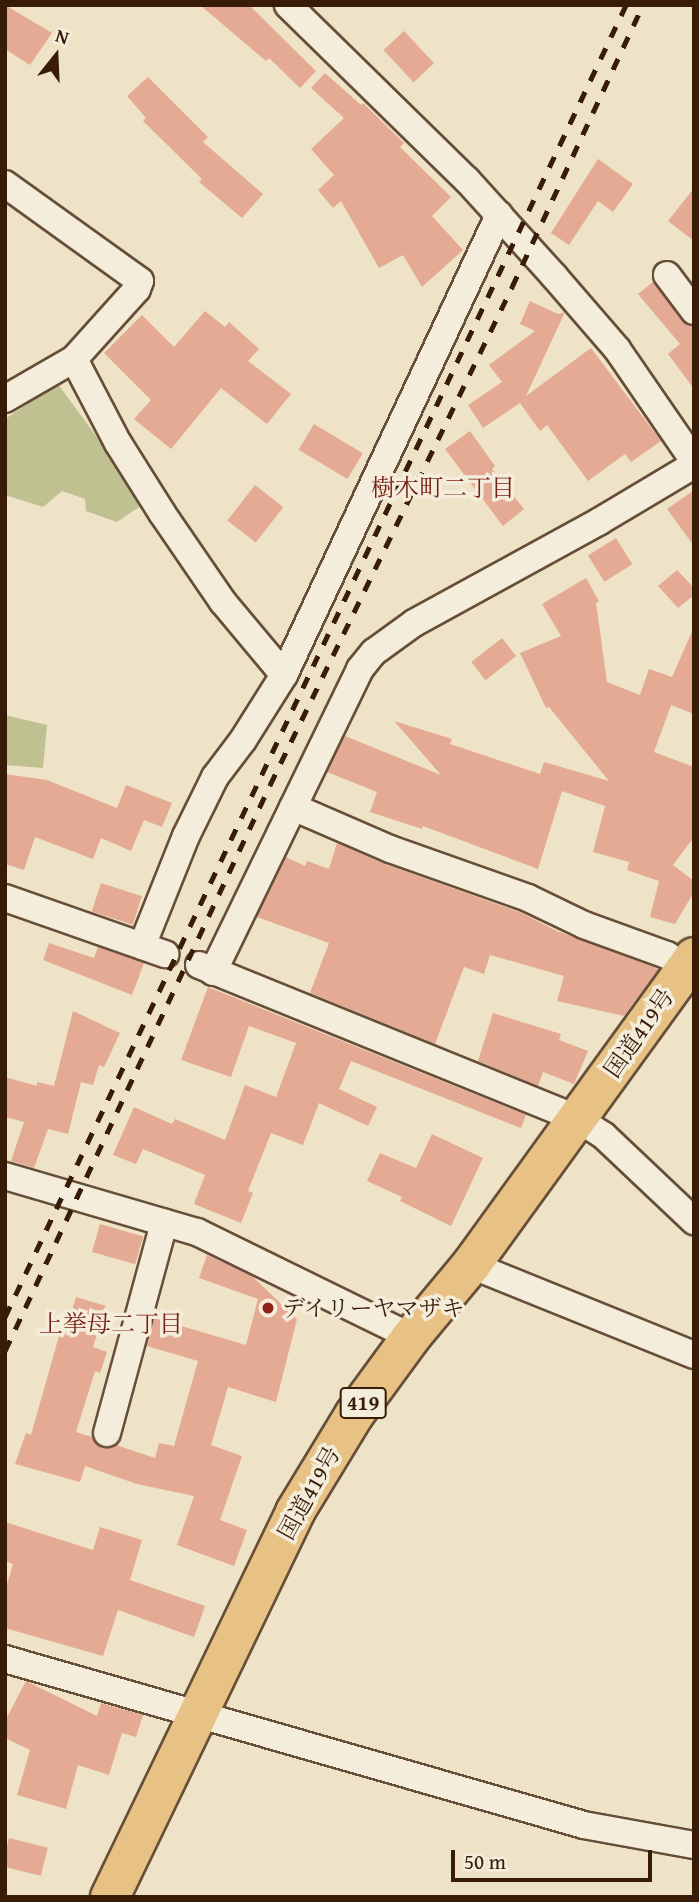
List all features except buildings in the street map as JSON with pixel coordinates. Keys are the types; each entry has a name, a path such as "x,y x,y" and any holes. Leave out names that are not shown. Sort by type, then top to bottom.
{"highway":[{"name":"国道419号","path":"110,1897 295,1512 354,1415 411,1337 471,1265 690,962"}],"street":[{"path":"288,5 499,215 617,349 694,463 600,521 414,624 374,652 360,669 293,807 205,968 578,1119 604,1136 694,1222"},
{"path":"5,184 140,281 136,289 74,359 5,399"},
{"path":"5,898 154,950 186,836 215,777 243,740 284,675 499,215"},
{"path":"667,275 694,311"},
{"path":"74,359 118,443 162,513 223,602 284,675"},
{"path":"293,807 390,849 528,898 584,925 690,962"},
{"path":"5,1176 197,1232 411,1337"},
{"path":"107,1433 164,1223"},
{"path":"471,1265 694,1355"},
{"path":"5,1659 584,1825 692,1836"}],"green space":[{"path":"58,384 145,503 117,522 86,511 85,499 62,491 43,507 5,495 5,419"},
{"path":"5,715 47,725 43,768 5,765"}],"railway":[{"path":"5,1317 626,5"},
{"path":"5,1351 270,785 512,287 643,5"}],"place":[{"name":"デイリーヤマザキ","path":"268,1308"}],"district":[{"name":"樹木町二丁目","path":"443,488"},
{"name":"上挙母二丁目","path":"111,1324"}]}
